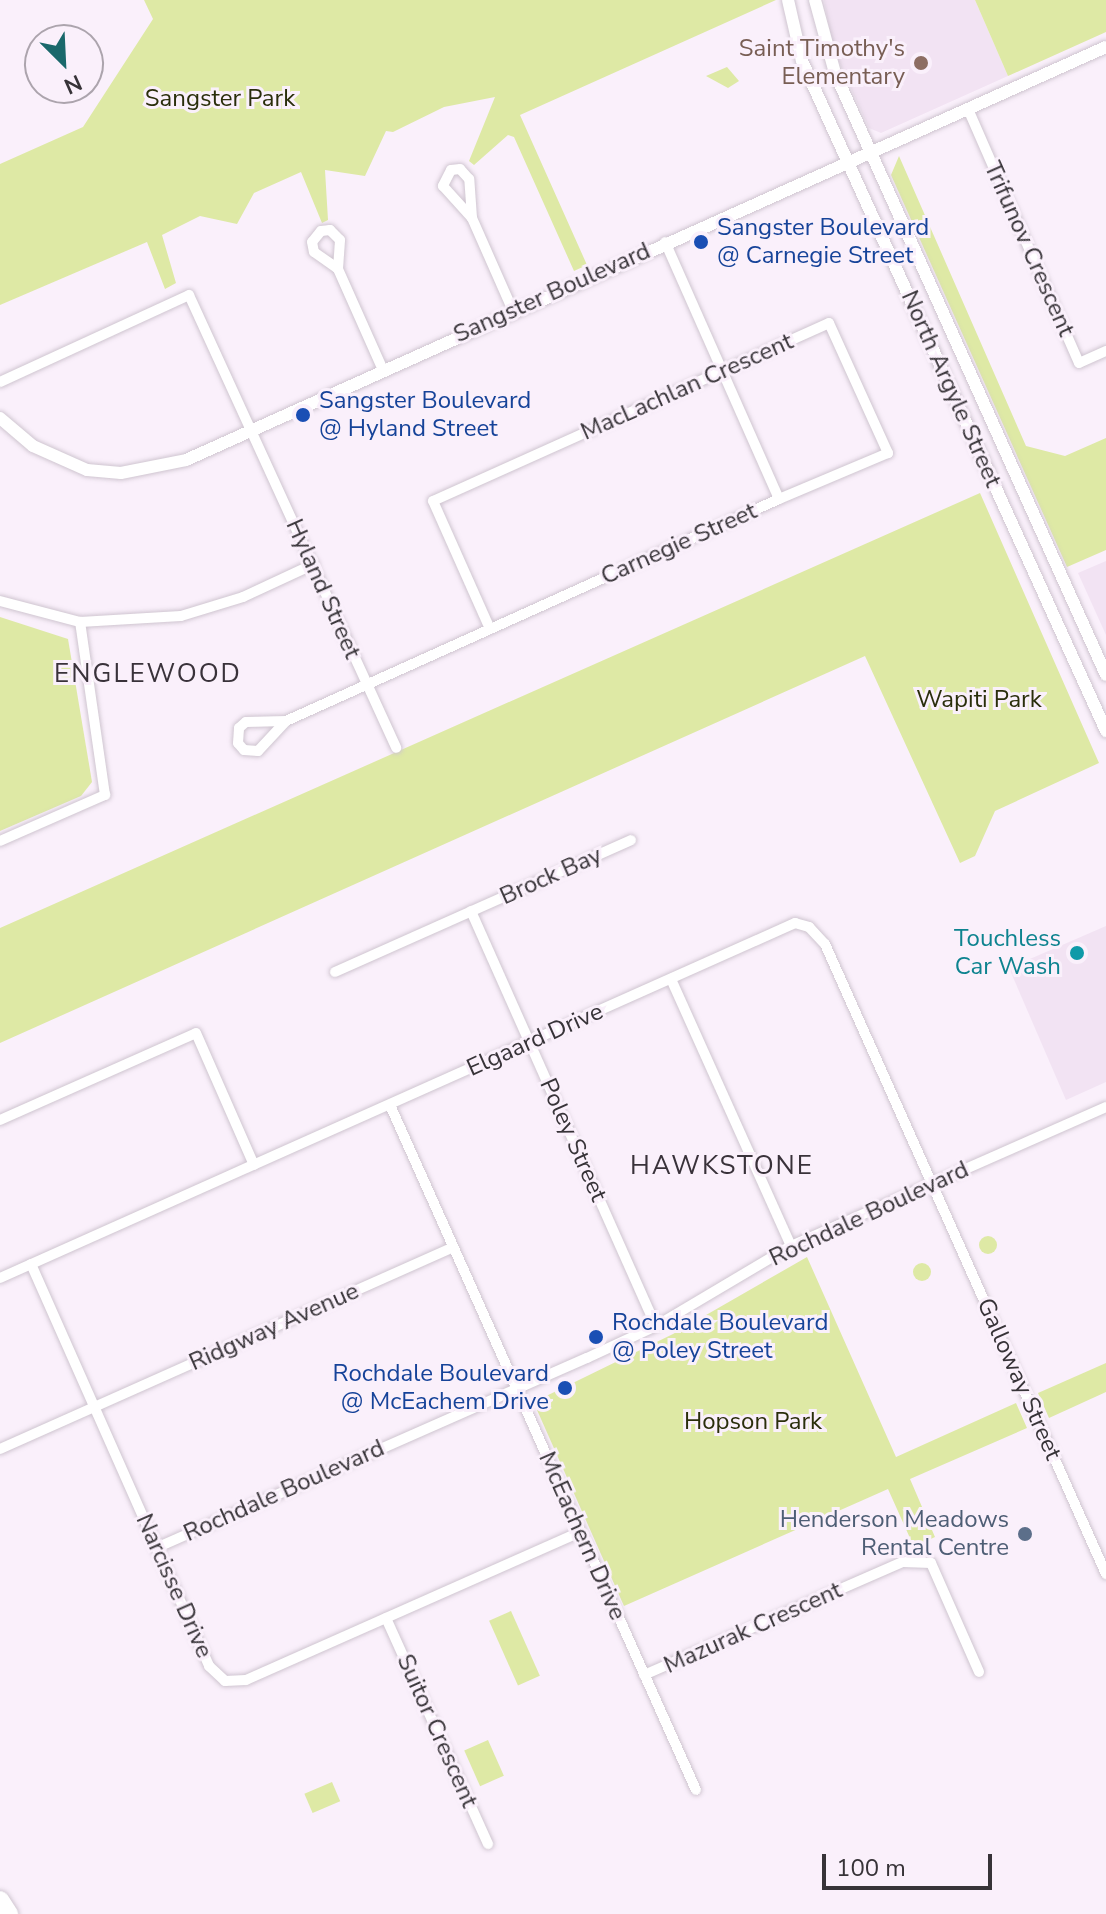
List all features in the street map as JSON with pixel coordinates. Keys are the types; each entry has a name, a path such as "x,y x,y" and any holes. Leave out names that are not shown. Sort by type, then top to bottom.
{"highway":[{"path":"0,1900 9,1914"}],"street":[{"name":"North Argyle Street","path":"788,0 802,61 1106,731"},
{"name":"North Argyle Street","path":"815,0 823,41 1106,675"},
{"name":"Sangster Boulevard","path":"0,418 33,446 64,462 121,473 186,460 665,242 1106,47"},
{"name":"Trifunov Crescent","path":"968,109 1079,363 1106,351"},
{"path":"472,218 513,311"},
{"name":"Carnegie Street","path":"286,721 779,499 665,242"},
{"path":"338,269 383,370"},
{"name":"Hyland Street","path":"0,382 189,295 396,748"},
{"name":"MacLachlan Crescent","path":"490,629 433,501 829,323 888,453 779,499"},
{"path":"0,601 80,622 181,616 243,597 314,564"},
{"path":"0,841 105,795 80,622"},
{"path":"286,721 258,751 249,752 238,743 237,733 246,722 286,721"},
{"name":"Brock Bay","path":"335,972 631,840"},
{"name":"Poley Street","path":"471,911 656,1326"},
{"name":"Elgaard Drive","path":"0,1278 795,923 815,930 933,1183"},
{"path":"671,979 791,1246"},
{"path":"0,1120 196,1033 254,1165"},
{"name":"McEachern Drive","path":"390,1105 696,1790"},
{"name":"Rochdale Boulevard","path":"156,1548 656,1326 791,1246 1106,1107"},
{"name":"Galloway Street","path":"933,1183 1106,1574"},
{"name":"Ridgway Avenue","path":"0,1449 453,1247"},
{"name":"Narcisse Drive","path":"31,1264 209,1666 225,1681 246,1680 580,1532"},
{"name":"Mazurak Crescent","path":"644,1675 903,1562 931,1563 979,1672"},
{"name":"Suitor Crescent","path":"386,1618 488,1844"}],"shaded area":[{"name":"Saint Timothy's Elementary","path":"824,0 975,0 1008,76 881,133 869,128 833,49"},
{"path":"1106,561 1106,635 1078,573"},
{"path":"1106,926 1106,1082 1066,1100 1009,968"}],"green space":[{"name":"Sangster Park","path":"144,0 776,0 520,115 587,265 574,271 514,137 508,135 474,165 469,161 495,97 444,107 393,132 386,131 365,176 325,170 328,220 322,223 301,172 254,193 237,224 200,216 162,235 176,283 165,289 147,242 0,305 0,164 83,127 98,104 104,104 104,95 153,19"},
{"path":"975,0 1106,0 1106,32 1008,76"},
{"path":"727,67 739,81 728,88 706,76"},
{"path":"899,156 1026,446 1065,456 1106,438 1106,550 1067,567 891,175"},
{"name":"Wapiti Park","path":"980,493 1099,763 995,811 975,856 960,863 865,656 0,1043 0,928"},
{"path":"0,617 68,639 92,782 81,796 0,831"},
{"path":"988,1236 997,1245 988,1254 979,1245"},
{"name":"Hopson Park","path":"807,1257 896,1457 1016,1403 1027,1428 910,1479 935,1537 914,1547 888,1489 624,1606 537,1410 538,1400 673,1334"},
{"path":"918,1263 926,1263 931,1272 929,1279 918,1281 913,1276 913,1268"},
{"path":"1106,1363 1106,1392 1049,1418 1038,1393"},
{"path":"511,1611 540,1676 518,1686 489,1621"},
{"path":"488,1740 504,1776 480,1786 464,1751"},
{"path":"332,1782 340,1801 313,1813 304,1794"}],"place":[{"name":"Saint Timothy's Elementary","path":"921,63"},
{"name":"Sangster Boulevard @ Carnegie Street","path":"701,242"},
{"name":"Sangster Boulevard @ Hyland Street","path":"303,415"},
{"name":"Touchless Car Wash","path":"1077,953"},
{"name":"Rochdale Boulevard @ Poley Street","path":"596,1337"},
{"name":"Rochdale Boulevard @ McEachem Drive","path":"565,1388"},
{"name":"Henderson Meadows Rental Centre","path":"1025,1534"}],"district":[{"name":"ENGLEWOOD","path":"148,674"},
{"name":"HAWKSTONE","path":"722,1166"}]}
